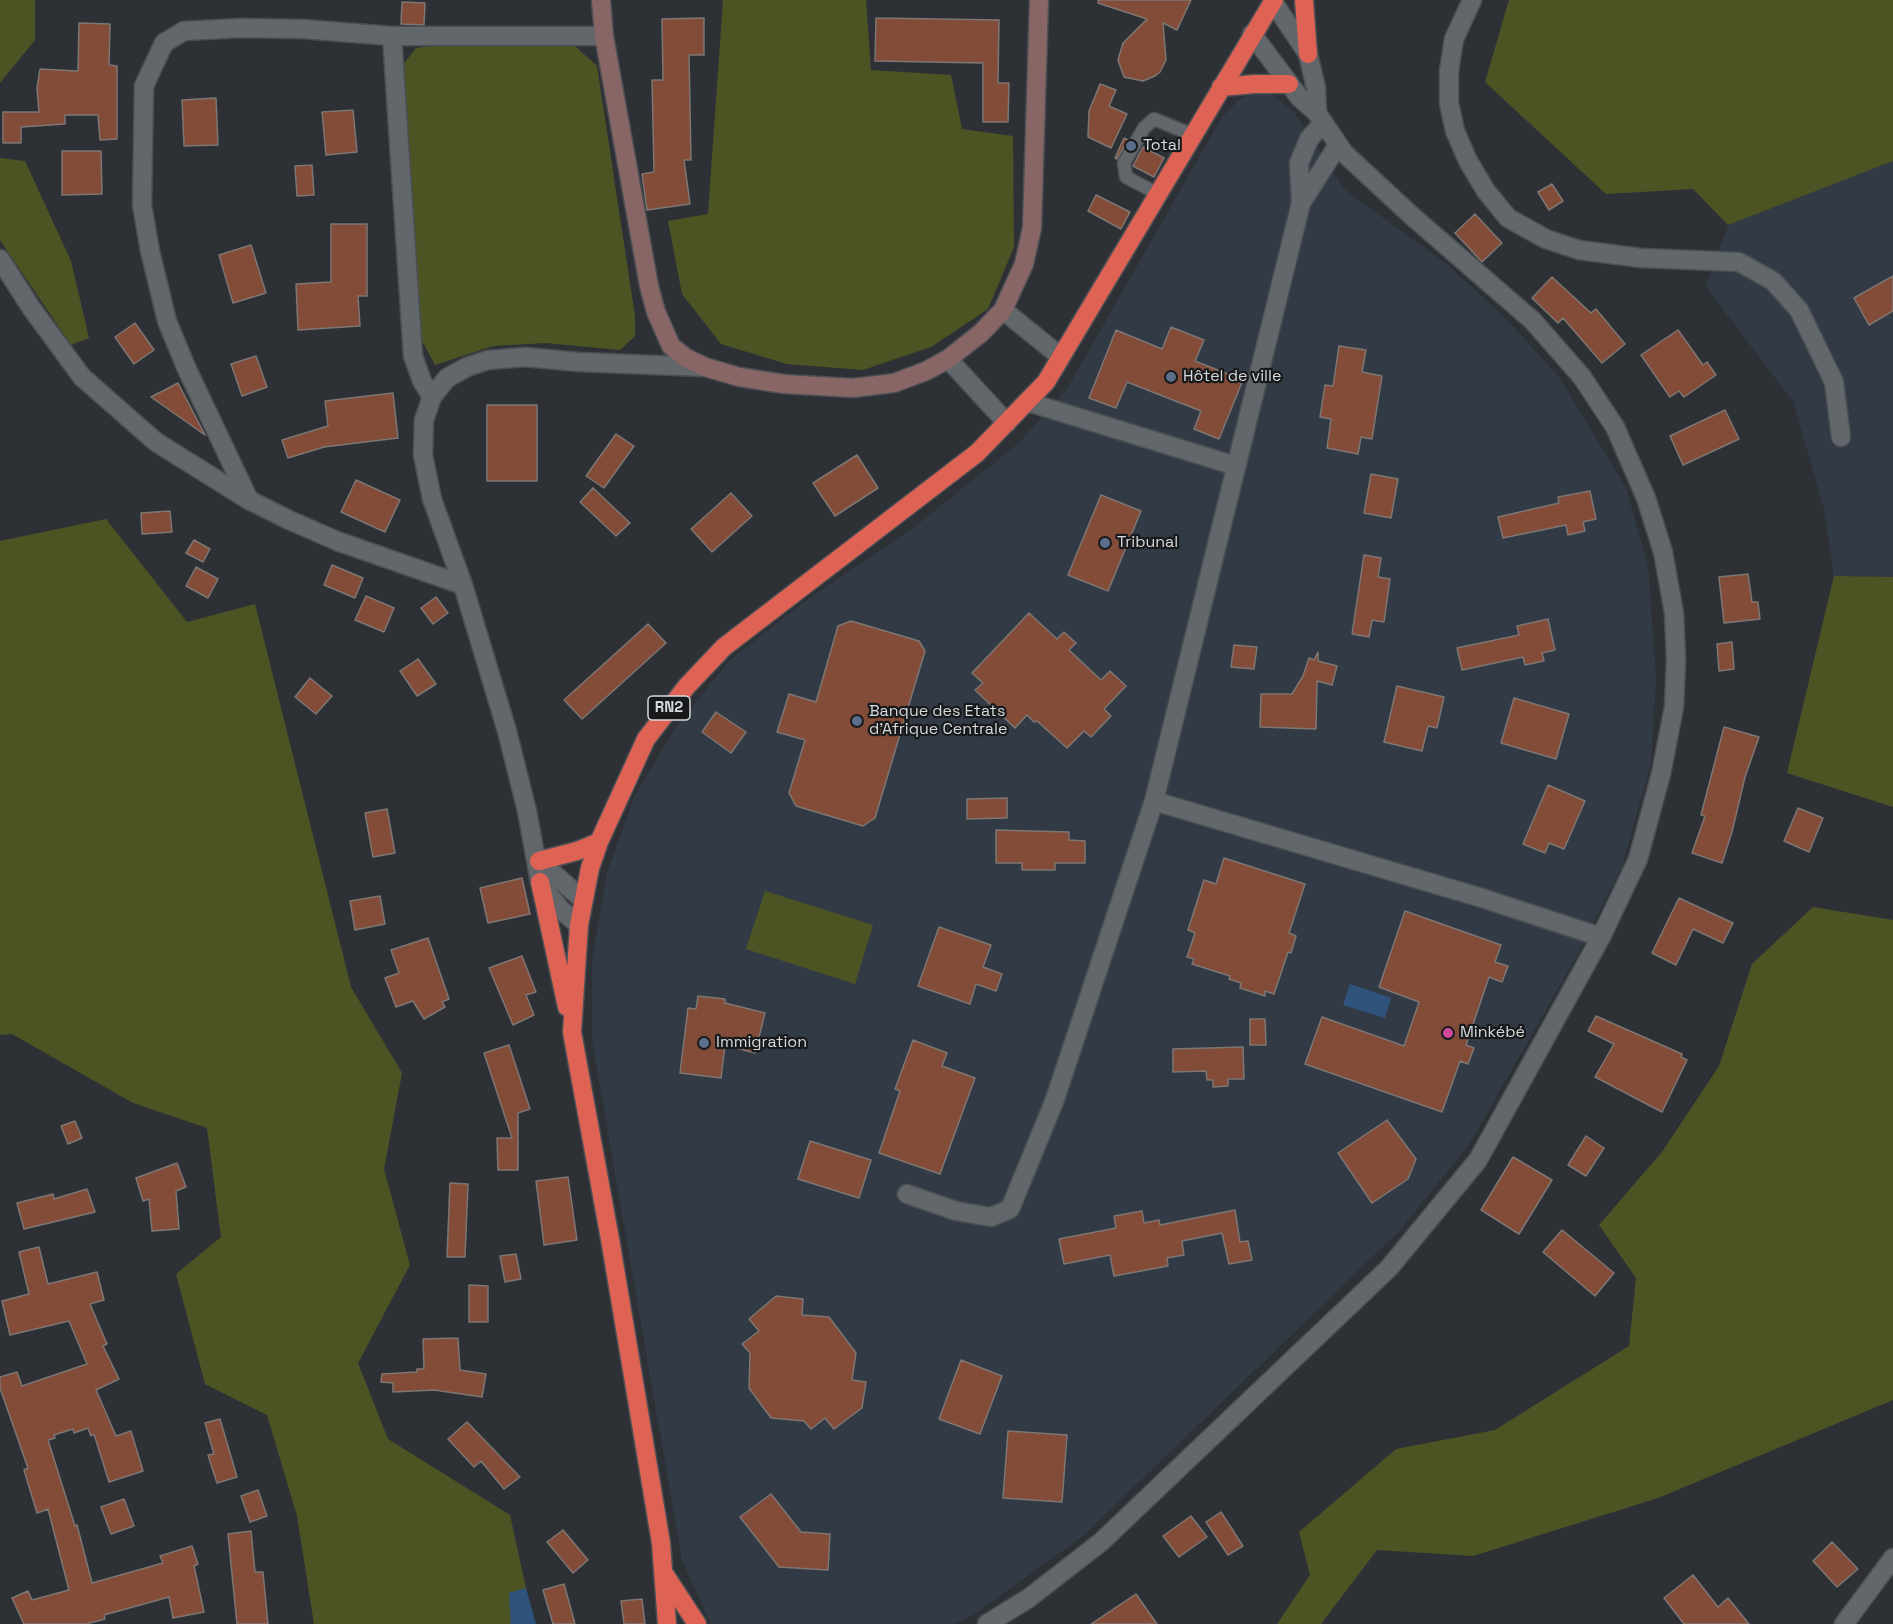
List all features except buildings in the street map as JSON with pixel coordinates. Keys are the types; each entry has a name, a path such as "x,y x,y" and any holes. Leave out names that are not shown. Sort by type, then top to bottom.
{"highway":[{"path":"1304,0 1308,54"},
{"name":"RN2","path":"667,1624 661,1543 610,1239 572,1032 579,925 583,900 599,842 646,739 687,686 724,647 977,453 1046,382 1252,34 1274,1"},
{"path":"1221,87 1288,84"},
{"path":"538,859 577,851 599,842"},
{"path":"540,882 572,1032"},
{"path":"663,1572 697,1624"}],"street":[{"path":"601,0 604,36 656,312 671,346 686,358 705,367 739,377 784,384 853,388 894,383 948,360 1003,310 1024,264 1032,228 1039,0"},
{"path":"1472,0 1454,39 1449,71 1449,103 1455,131 1468,161 1486,191 1508,218 1546,239 1580,250 1641,258 1739,262 1773,281 1799,310 1834,382 1841,437"},
{"path":"907,1194 956,1211 982,1216 991,1217 1010,1209 1054,1102 1154,801 1301,203 1299,163 1302,150 1320,118 1308,54 1274,1"},
{"path":"249,500 186,367 167,321 142,205 144,86 164,43 184,31 302,29 392,36 604,36"},
{"path":"987,1624 1029,1598 1101,1542 1389,1268 1478,1160 1601,937 1638,859 1661,774 1674,707 1677,659 1674,613 1663,552 1646,498 1615,427 1582,377 1533,321 1412,216 1338,145 1320,118 1288,84 1252,34"},
{"path":"392,36 413,356 422,381 432,397"},
{"path":"1301,203 1338,145"},
{"path":"0,259 32,309 82,377 156,442 249,500 337,541 463,585"},
{"path":"1003,310 1061,357"},
{"path":"579,925 560,909 540,882 538,859 507,730 463,585 432,499 423,455 424,420 432,397 447,378 467,367 489,360 525,357 579,362 705,367"},
{"path":"948,360 1006,423"},
{"path":"1028,402 1236,466"},
{"path":"1154,801 1482,898 1601,937"},
{"path":"538,859 583,900"},
{"path":"1844,1624 1893,1558"}],"lane":[{"path":"1158,194 1126,177 1124,163 1144,128 1155,119 1193,135"}],"shaded area":[{"path":"1270,93 1294,112 1345,190 1449,266 1506,319 1559,377 1626,488 1648,566 1656,678 1651,763 1622,866 1579,952 1470,1143 1400,1230 1083,1536 973,1615 954,1624 711,1624 682,1560 592,1040 592,959 607,873 635,795 679,723 730,660 811,597 912,529 1019,443 1067,389 1222,117 1238,101 1250,94"},
{"path":"1893,161 1893,577 1834,576 1824,509 1793,401 1706,287 1728,225"}],"green space":[{"path":"0,0 35,0 35,40 0,83"},
{"path":"723,0 866,0 871,70 951,75 962,129 1013,136 1014,247 988,309 931,347 863,370 787,364 721,344 682,294 668,221 708,214"},
{"path":"1509,0 1893,0 1893,161 1728,225 1693,189 1606,194 1485,82"},
{"path":"431,46 575,46 597,66 635,316 635,336 620,350 546,343 493,346 435,365 421,339 402,66 416,48"},
{"path":"0,158 25,161 71,261 89,338 71,345 0,240"},
{"path":"106,519 187,622 255,604 351,987 402,1073 384,1169 410,1265 358,1363 388,1439 510,1515 526,1588 509,1593 511,1624 314,1624 297,1516 267,1415 205,1384 176,1274 221,1237 207,1128 133,1103 12,1034 0,1035 0,541"},
{"path":"1834,576 1893,577 1893,807 1787,773"},
{"path":"765,891 873,925 855,984 746,949"},
{"path":"1813,907 1893,920 1893,1400 1658,1498 1473,1556 1377,1550 1321,1624 1277,1624 1310,1575 1299,1532 1396,1449 1495,1430 1629,1346 1636,1278 1599,1225 1662,1152 1719,1066 1752,964"}],"water":[{"path":"1350,984 1391,998 1385,1018 1343,1005"},
{"path":"526,1588 536,1624 511,1624 509,1593"}],"place":[{"name":"Total","path":"1131,146"},
{"name":"Hôtel de ville","path":"1171,377"},
{"name":"Tribunal","path":"1105,543"},
{"name":"Banque des Etats d'Afrique Centrale","path":"857,721"},
{"name":"Minkébé","path":"1448,1033"},
{"name":"Immigration","path":"704,1043"}]}
